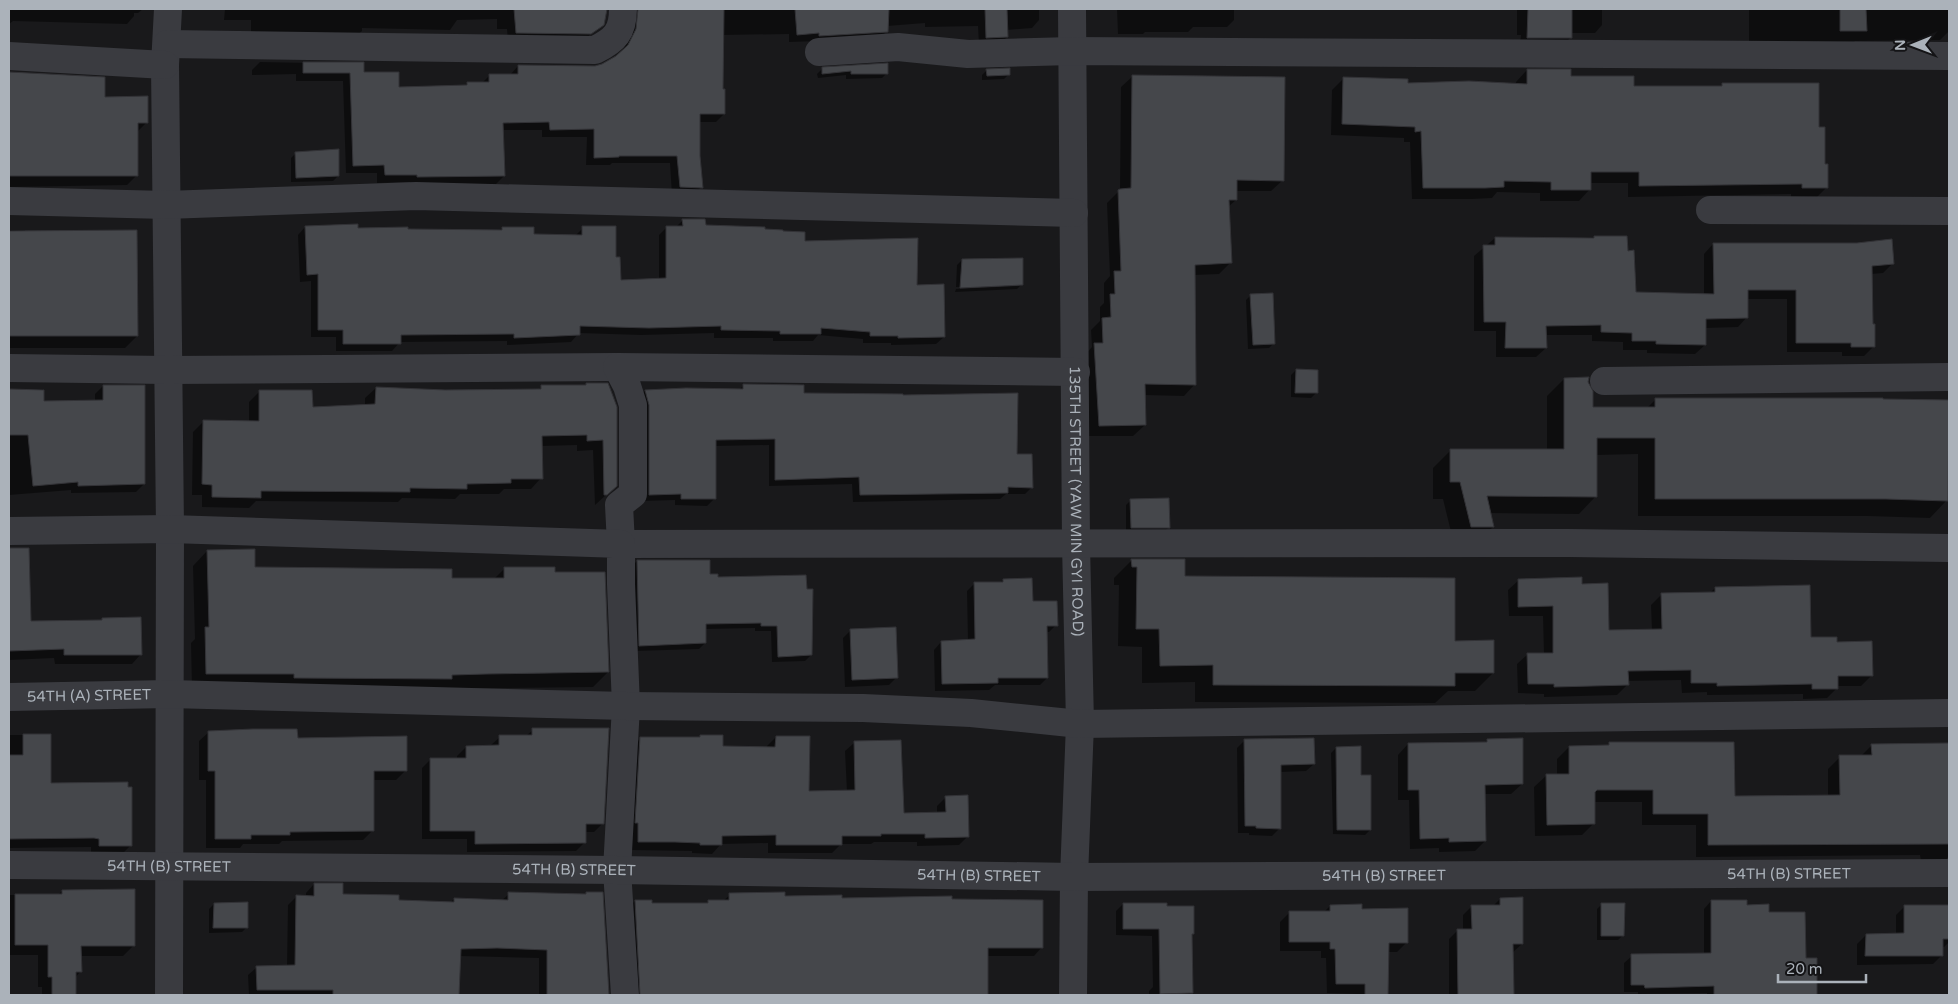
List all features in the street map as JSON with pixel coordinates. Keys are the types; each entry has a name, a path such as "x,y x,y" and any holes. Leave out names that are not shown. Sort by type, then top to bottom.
{"street":[{"path":"168,9 166,54 166,205 170,529 169,995"},
{"path":"9,56 595,50 613,41 623,21 623,9"},
{"name":"135TH STREET (YAW MIN GYI ROAD)","path":"1072,9 1076,544 1080,724 1074,878 1073,995"},
{"path":"819,52 898,47 968,54 1072,51 1949,56"},
{"path":"9,201 166,205 416,196 1074,213"},
{"path":"1710,210 1949,212"},
{"path":"617,367 633,405 633,494 619,505 626,706 617,870 626,995"},
{"path":"9,368 167,370 617,367 1076,372"},
{"path":"1604,381 1949,376"},
{"path":"9,531 170,529 621,544 1569,543 1949,548"},
{"name":"54TH (A) STREET","path":"9,697 169,694 626,706 863,708 971,713 1080,724 1949,712"},
{"name":"54TH (B) STREET","path":"9,865 617,870 1074,878 1949,873"}],"building":[{"path":"514,9 607,9 604,25 591,34 516,33"},
{"path":"638,9 724,9 723,89 725,89 725,114 700,114 700,156 703,188 680,187 677,156 594,158 594,129 550,130 549,122 503,123 505,176 417,177 417,175 385,175 384,165 353,166 350,73 303,73 303,62 364,62 364,72 399,72 399,87 467,85 467,82 489,82 489,74 518,74 518,65 595,66 616,56 628,45 636,29"},
{"path":"795,9 889,9 888,32 819,36 819,33 797,35"},
{"path":"985,9 1007,9 1008,37 986,38"},
{"path":"1528,9 1572,9 1572,38 1527,38"},
{"path":"1840,9 1866,9 1867,31 1840,31"},
{"path":"888,63 888,74 851,74 851,71 822,74 822,67"},
{"path":"1010,68 1010,75 987,76 986,69"},
{"path":"1527,69 1571,69 1571,76 1634,76 1634,86 1722,86 1722,83 1819,83 1819,127 1825,127 1825,164 1828,164 1828,188 1802,188 1802,184 1639,186 1639,172 1591,172 1591,190 1551,190 1551,182 1504,181 1504,187 1423,188 1421,131 1415,132 1415,127 1342,124 1343,77 1408,79 1408,83 1469,81 1527,84"},
{"path":"9,72 105,77 105,97 148,96 148,123 138,123 138,176 9,176"},
{"path":"1132,75 1285,77 1284,181 1237,180 1237,200 1229,200 1232,263 1195,265 1196,385 1145,384 1146,425 1099,426 1094,343 1103,343 1102,318 1111,317 1110,294 1115,294 1114,271 1121,271 1118,190 1131,188"},
{"path":"339,149 339,176 296,178 295,152"},
{"path":"682,219 705,219 706,225 765,227 765,229 805,232 805,241 918,238 917,285 944,284 945,337 898,338 898,336 870,336 870,332 821,328 821,334 780,334 780,331 721,330 721,326 649,328 580,326 580,335 514,338 514,334 401,335 401,344 343,344 343,330 318,330 318,274 307,275 305,226 358,224 358,228 408,227 408,229 502,230 502,227 534,227 534,234 582,235 582,226 616,226 616,257 620,257 621,280 666,278 666,226 683,226"},
{"path":"137,230 138,336 9,336 9,231"},
{"path":"1594,236 1627,236 1628,251 1634,250 1636,292 1714,294 1713,243 1857,243 1892,239 1894,264 1872,266 1875,347 1851,347 1851,343 1796,343 1796,290 1748,290 1748,318 1706,319 1706,345 1656,344 1656,341 1632,341 1632,333 1601,332 1601,325 1546,326 1547,348 1505,348 1506,322 1484,322 1483,245 1495,245 1495,237 1594,238"},
{"path":"1023,258 1023,285 960,288 962,259"},
{"path":"1273,293 1275,344 1253,345 1250,294"},
{"path":"1296,369 1318,370 1318,393 1295,393"},
{"path":"1589,377 1588,382 1593,391 1593,407 1655,407 1655,398 1883,398 1949,400 1948,501 1886,499 1655,499 1655,438 1597,438 1597,497 1487,496 1494,527 1471,527 1460,482 1450,482 1450,449 1564,449 1564,378"},
{"path":"586,383 608,383 617,407 617,486 607,495 604,495 603,440 587,441 587,435 542,436 543,479 511,479 511,483 467,484 467,489 410,488 410,492 261,491 261,498 212,497 212,485 202,484 203,420 259,421 259,390 312,390 313,407 375,404 376,387 445,390 541,389 541,385 586,385"},
{"path":"743,384 804,385 804,393 903,395 1018,393 1017,454 1032,454 1033,488 1008,487 1008,493 860,495 859,477 775,480 775,439 716,440 716,499 681,499 681,494 649,495 649,405 645,390 686,388 743,389"},
{"path":"103,385 145,385 145,484 78,486 78,482 33,486 28,435 9,435 9,389 44,390 44,401 103,400"},
{"path":"1169,498 1170,528 1131,528 1130,499"},
{"path":"9,548 29,548 31,621 102,620 102,618 141,617 142,655 64,655 64,649 9,651"},
{"path":"255,549 255,567 452,569 452,578 504,578 504,567 555,567 555,572 605,572 609,672 452,675 452,679 294,678 294,674 206,674 205,627 209,627 207,550"},
{"path":"1131,559 1185,559 1185,576 1455,578 1455,641 1494,640 1494,673 1455,673 1455,686 1213,685 1213,665 1160,666 1159,629 1136,629 1137,567 1132,567"},
{"path":"637,560 710,560 710,574 718,574 718,577 806,575 807,589 813,589 812,655 778,657 777,626 761,626 761,623 706,624 706,643 639,646"},
{"path":"1582,577 1582,584 1608,583 1609,630 1662,629 1661,593 1715,592 1715,587 1810,585 1811,637 1837,637 1837,642 1872,641 1873,676 1838,676 1838,689 1812,689 1812,684 1717,686 1717,683 1691,683 1691,670 1628,671 1629,685 1554,687 1554,684 1528,684 1527,653 1553,653 1553,606 1518,607 1518,579"},
{"path":"1032,578 1033,601 1057,601 1058,626 1047,626 1048,678 998,678 998,683 942,684 941,641 975,639 974,582 1003,582 1003,579"},
{"path":"896,627 898,678 852,680 850,629"},
{"path":"532,728 609,728 604,824 586,824 586,843 475,844 475,831 430,831 430,758 466,758 466,746 499,745 499,735 532,735"},
{"path":"297,729 298,738 407,736 407,771 374,771 374,831 290,832 290,835 251,835 251,839 215,839 215,771 208,771 208,731"},
{"path":"23,734 51,734 51,783 128,782 128,787 132,787 132,846 99,846 99,839 94,838 9,839 9,755 23,755"},
{"path":"700,735 723,735 723,746 775,747 776,736 810,736 809,791 855,790 854,741 901,740 904,813 946,812 945,796 968,795 969,837 925,838 925,834 842,836 842,845 776,845 776,835 722,836 722,845 638,842 638,823 635,823 640,737 700,737"},
{"path":"1314,738 1315,764 1281,765 1281,829 1245,826 1244,739"},
{"path":"1523,738 1523,784 1485,785 1486,841 1449,842 1449,838 1420,839 1419,790 1408,790 1408,743 1487,742 1487,739"},
{"path":"1609,742 1734,742 1735,796 1840,795 1839,755 1872,755 1871,744 1949,743 1949,844 1708,845 1708,814 1653,814 1653,790 1597,790 1595,792 1595,824 1547,825 1546,774 1569,774 1569,746 1609,745"},
{"path":"1361,746 1361,775 1371,775 1371,830 1337,830 1336,747"},
{"path":"314,883 343,883 343,894 399,895 399,900 454,902 454,898 508,900 508,892 586,894 586,892 603,892 609,995 547,995 547,950 497,948 461,949 459,995 333,995 333,990 257,990 256,966 295,965 296,895 314,896"},
{"path":"135,889 135,946 81,946 82,972 76,972 76,995 52,995 52,977 48,977 48,945 15,945 15,894 62,894 62,890"},
{"path":"785,892 785,896 842,895 842,898 952,896 952,899 1043,900 1043,948 988,948 988,995 640,995 635,900 652,900 652,903 708,903 708,900 729,900 729,893"},
{"path":"1523,897 1523,944 1513,944 1514,995 1458,995 1457,929 1472,929 1471,905 1500,905 1500,898"},
{"path":"1711,900 1747,900 1747,905 1769,904 1769,912 1805,912 1806,958 1817,958 1817,995 1714,995 1714,986 1645,988 1644,985 1631,985 1631,954 1711,953"},
{"path":"248,902 248,928 213,928 214,903"},
{"path":"1123,903 1167,903 1167,906 1194,906 1194,934 1192,934 1193,993 1160,994 1159,929 1123,929"},
{"path":"1601,903 1625,903 1624,936 1601,936"},
{"path":"1362,904 1362,909 1408,908 1408,943 1389,943 1388,995 1365,995 1365,984 1336,984 1335,949 1330,949 1330,942 1289,942 1289,911 1330,911 1330,905"},
{"path":"1904,905 1949,905 1949,939 1943,939 1943,956 1865,956 1866,934 1904,933"}]}
